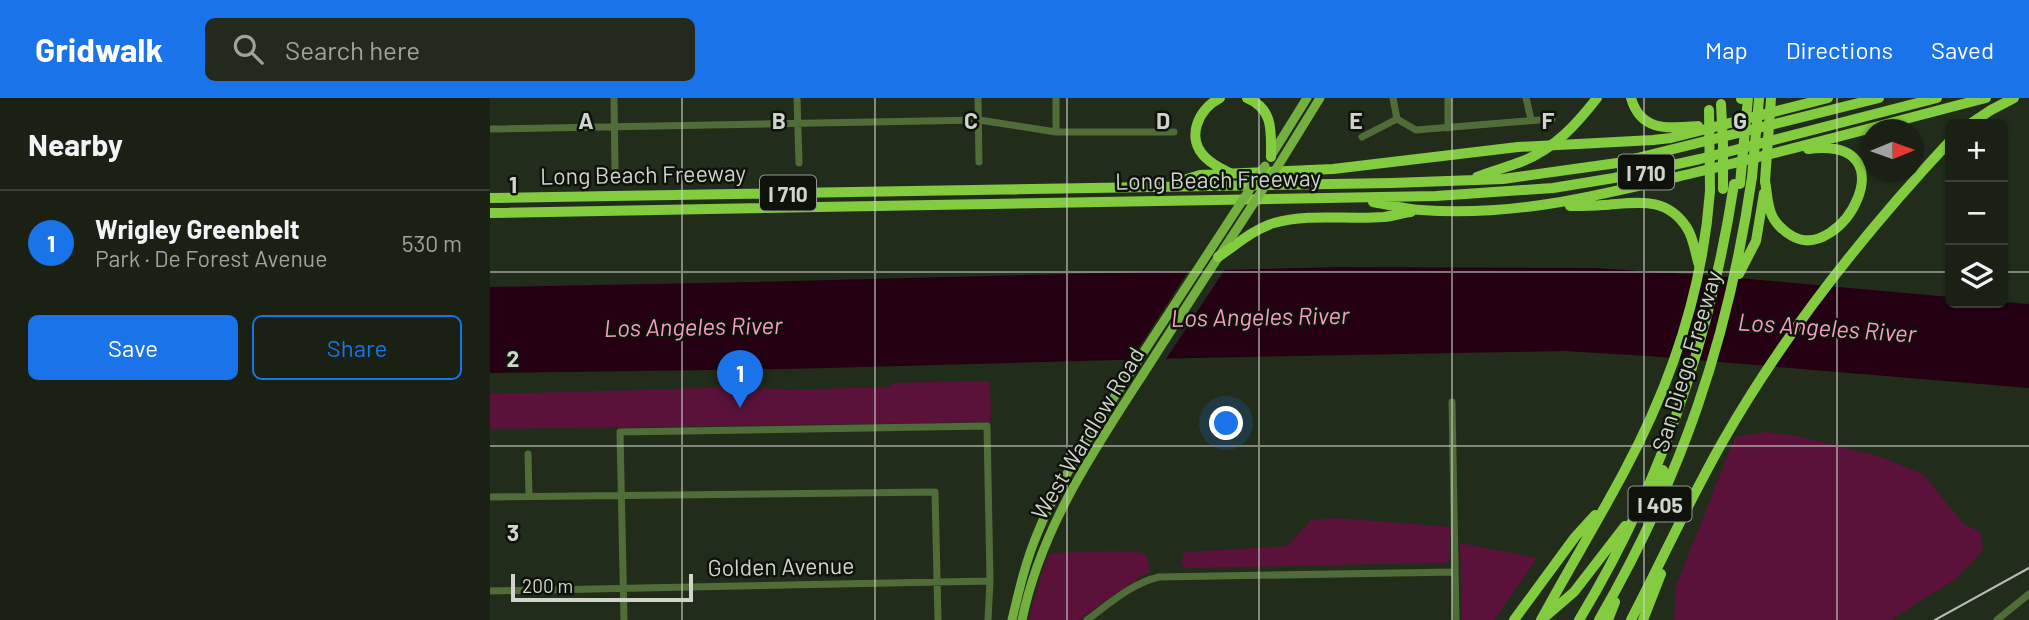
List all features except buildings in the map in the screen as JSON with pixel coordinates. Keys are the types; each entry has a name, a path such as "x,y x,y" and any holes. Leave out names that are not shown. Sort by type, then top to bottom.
{"highway":[{"path":"1220,98 1207,106 1198,119 1196,138 1204,156 1230,173"},
{"path":"1247,98 1260,106 1268,117 1272,131 1271,163"},
{"path":"1471,180 1547,149 1576,124 1597,98"},
{"path":"1631,98 1639,114 1660,127 1729,123"},
{"path":"1541,620 1645,429 1678,349 1700,268 1705,237 1711,149 1708,98"},
{"path":"1732,290 1756,241 1765,181 1771,98"},
{"path":"1166,186 1200,175 1333,169 1518,147 1653,141 1828,98"},
{"name":"Long Beach Freeway","path":"490,198 1471,180 1541,175 1617,163 1879,98"},
{"name":"Long Beach Freeway","path":"490,213 1480,195 1592,182 1689,162 1937,98"},
{"path":"1540,207 1772,155 1986,98"},
{"path":"1978,119 2014,98"},
{"name":"San Diego Freeway","path":"1579,620 1596,593 1709,376 1732,290 1739,182 1750,99"},
{"name":"San Diego Freeway","path":"1599,620 1668,484 1705,326 1734,239 1729,216 1739,182 1750,99"},
{"path":"1720,101 1723,145 1739,182"},
{"path":"1765,181 1770,212 1777,224 1794,238 1807,241 1821,238 1834,230 1854,206 1862,187 1863,178 1859,166 1841,150 1823,147 1772,155"},
{"path":"1631,620 1699,483 1761,378 1864,241 1945,147"},
{"path":"1348,197 1418,210 1495,211 1636,202 1653,204 1676,215 1690,234 1700,268"},
{"path":"1218,257 1265,226 1287,220 1385,217 1418,210"},
{"path":"1589,620 1657,487 1682,427"},
{"path":"1514,620 1575,537 1606,503"},
{"path":"1541,620 1574,592 1639,507"},
{"path":"1643,620 1662,571 1665,551"},
{"path":"1608,620 1622,579"}],"main road":[{"name":"West Wardlow Road","path":"1022,620 1027,597 1049,536 1080,474 1218,257 1307,98"},
{"name":"West Wardlow Road","path":"1012,620 1038,532 1070,469 1109,405 1271,163 1320,98"}],"street":[{"path":"614,98 615,169"},
{"path":"797,98 799,163"},
{"path":"978,98 979,162"},
{"path":"1056,98 1056,132"},
{"path":"1393,98 1397,119 1416,130 1552,119"},
{"path":"1448,98 1448,128"},
{"path":"1526,98 1531,119"},
{"path":"1362,137 1397,119"},
{"path":"490,129 979,120 1056,132 1174,132"},
{"path":"1452,402 1455,620"},
{"path":"624,620 620,432 987,426 990,580 988,620"},
{"path":"528,454 529,496"},
{"path":"490,497 935,492 938,620"},
{"path":"1087,620 1137,585 1159,577 1455,572"},
{"name":"Golden Avenue","path":"490,591 990,580"},
{"path":"1997,620 2029,594"}],"shaded area":[{"path":"990,381 991,422 490,429 490,394 746,387 784,390 890,387 891,383"},
{"path":"1766,432 1797,436 1878,456 1923,474 1963,523 1981,533 1983,550 1956,579 1890,620 1674,620 1676,586 1735,437"},
{"path":"1337,518 1451,527 1449,561 1184,568 1181,562 1185,552 1288,546 1311,520"},
{"path":"1460,543 1537,558 1494,620 1462,620"},
{"path":"1111,551 1147,555 1150,573 1144,574 1078,620 1028,620 1050,553"}],"water":[{"name":"Los Angeles River","path":"1339,267 1594,268 1717,276 1945,297 1945,308 2008,308 2008,302 2029,304 2029,388 1564,351 790,369 490,373 490,287"}],"pier":[{"path":"1227,266 1164,362 1129,363 1191,267"}],"tram line":[{"path":"1935,620 2029,568"}],"place":[{"name":"Wrigley Greenbelt","path":"740,408"}]}
